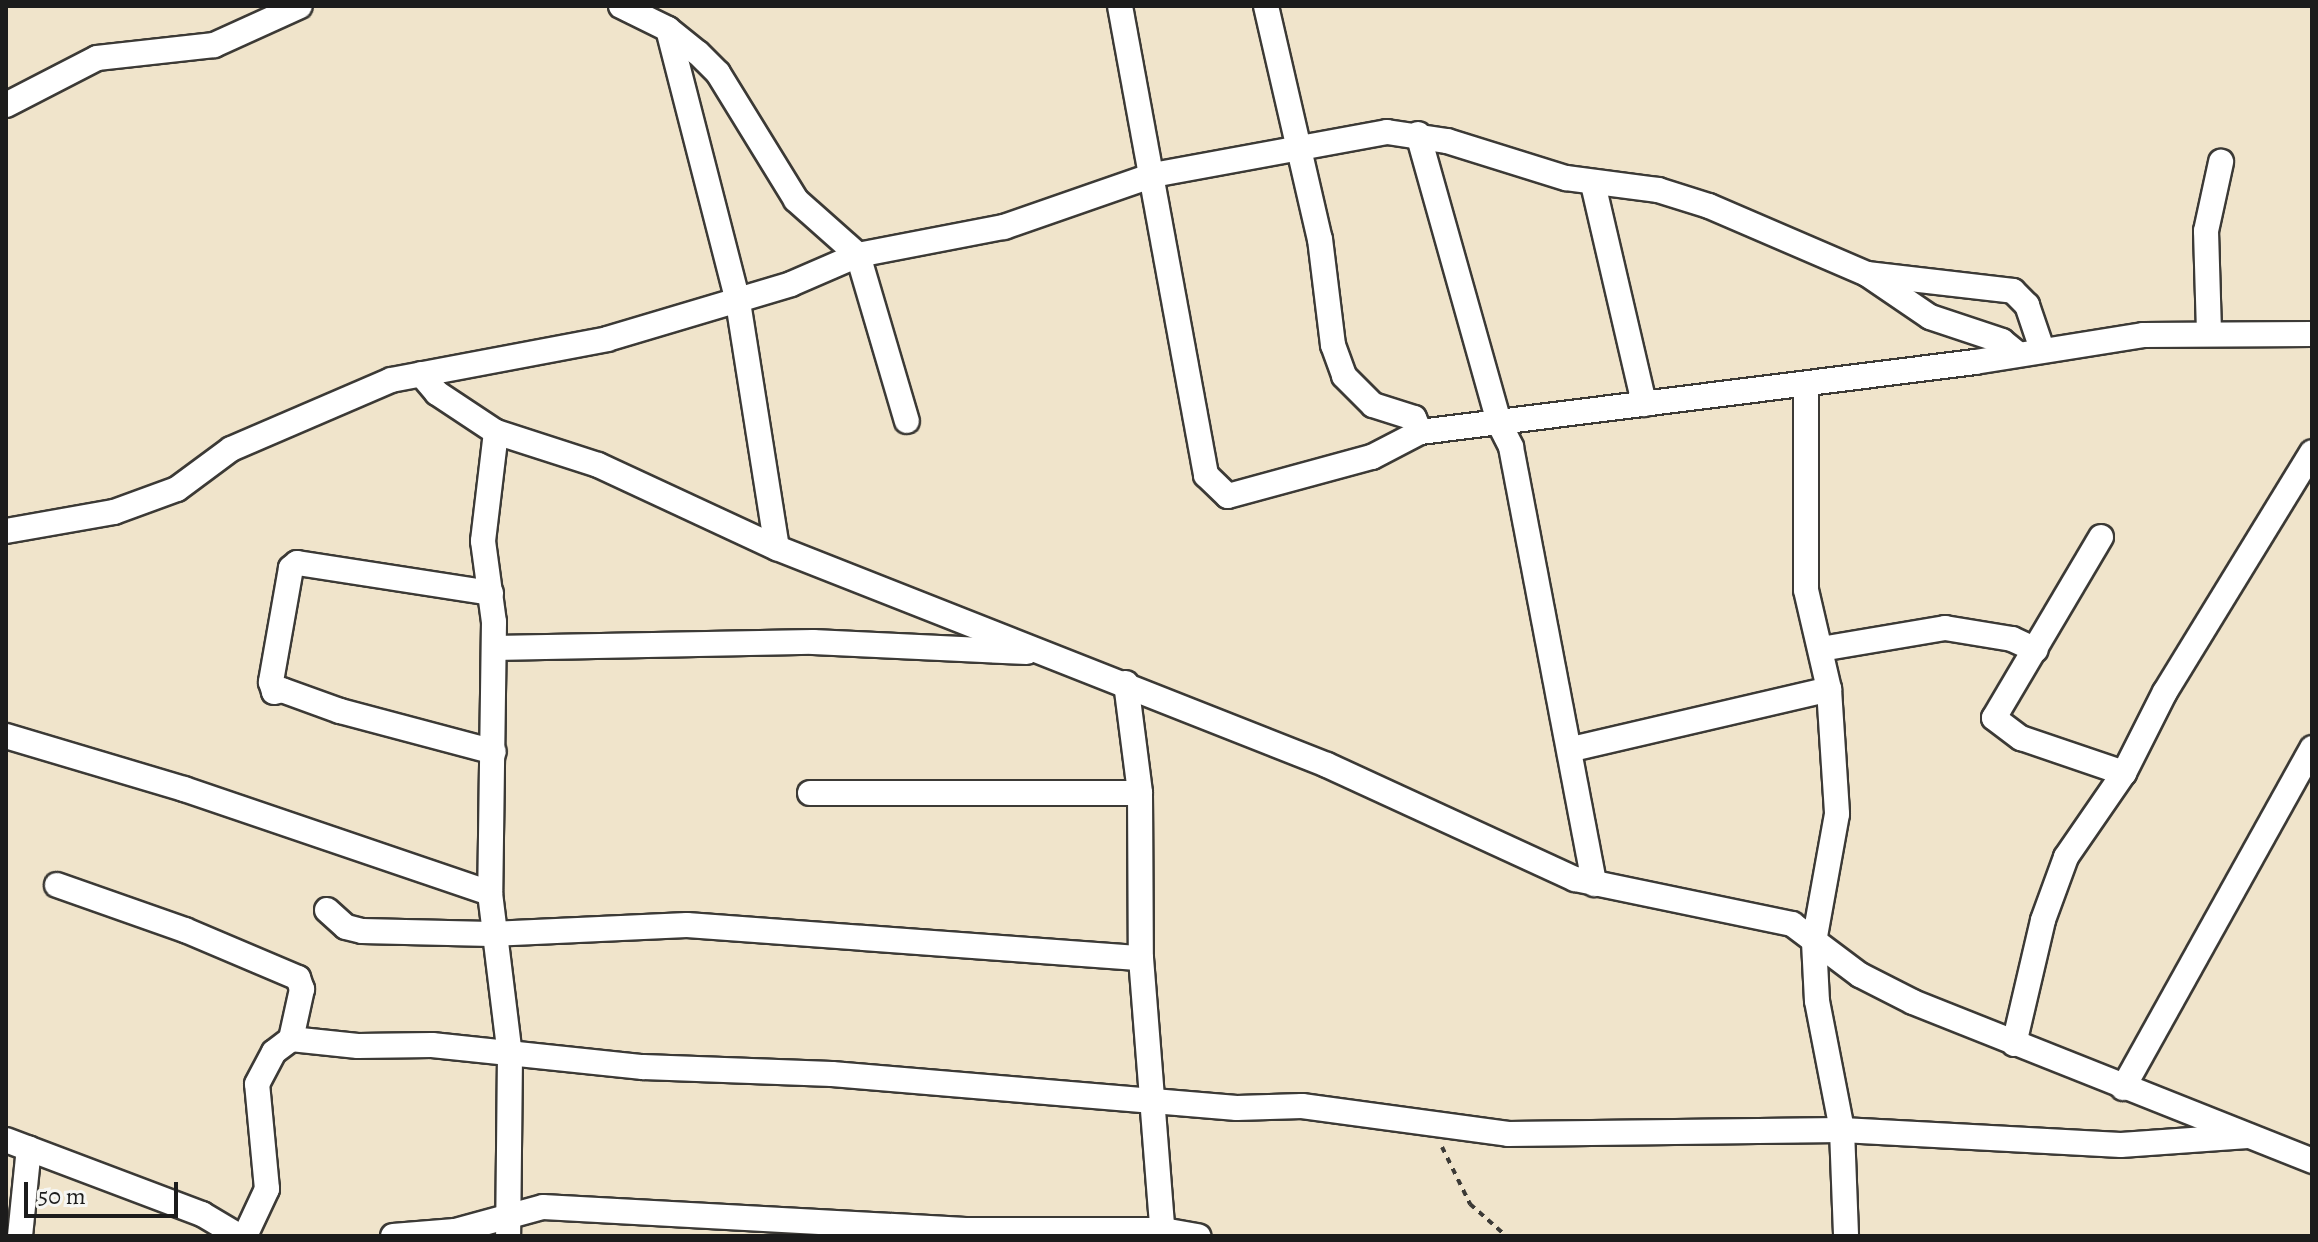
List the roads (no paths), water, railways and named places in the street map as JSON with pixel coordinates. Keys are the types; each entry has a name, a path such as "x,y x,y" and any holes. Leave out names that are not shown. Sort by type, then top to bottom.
{"street":[{"path":"6,105 97,58 214,45 293,6"},
{"path":"621,6 668,29 718,73 796,200 858,255 907,421"},
{"path":"1120,6 1206,475 1222,494 1236,495 1372,457 1420,432 1806,384 2143,335 2209,332 2312,334"},
{"path":"1266,6 1320,239 1333,345 1344,376 1373,405 1414,418 1420,432"},
{"path":"668,29 738,302 777,548"},
{"path":"6,531 114,512 177,489 210,462 258,435 364,389 421,374 607,339 738,302 858,255 1004,227 1153,175 1387,132 1418,134 1593,184 1658,190 1709,206 1867,274 1930,317 2030,352"},
{"path":"1418,134 1499,423 1511,447 1572,749 1594,884"},
{"path":"2209,332 2206,231 2221,162"},
{"path":"1593,184 1644,404"},
{"path":"1867,274 2013,291 2027,305 2030,352"},
{"path":"460,409 456,387 464,368"},
{"path":"421,374 460,409 496,432 598,465 777,548 1126,683 1594,884 1775,918 1913,1002 2312,1161"},
{"path":"1806,384 1806,590 1829,689 1837,814 1814,942 1817,1001 1842,1130 1846,1236"},
{"path":"496,432 483,518 494,648 491,934 510,1055 508,1225"},
{"path":"2014,1044 2052,888 2066,857 2124,773 2165,692 2312,452"},
{"path":"2101,537 2036,650 1994,712 1999,725 2021,738 2124,773"},
{"path":"491,593 297,563 291,568 271,682 274,692 282,690 340,711 494,752"},
{"path":"1821,649 1945,628 2012,639 2036,650"},
{"path":"494,648 813,642 1050,653"},
{"path":"1126,683 1140,793 1141,958 1163,1233"},
{"path":"1572,749 1829,689"},
{"path":"6,736 184,789 490,893"},
{"path":"2123,1088 2312,748"},
{"path":"810,793 1140,793"},
{"path":"57,885 185,930 298,978 302,989 291,1039 274,1052 257,1084 267,1189 245,1236"},
{"path":"327,910 346,927 362,931 491,934 687,925 1141,958"},
{"path":"291,1039 358,1046 432,1045 510,1055 1237,1108 1302,1106 1438,1121 1476,1130 1563,1136 1842,1130 2121,1145 2248,1136"},
{"path":"20,1236 18,1144 202,1214 239,1236"},
{"path":"393,1236 508,1225 543,1207 965,1230 1198,1236"}]}
